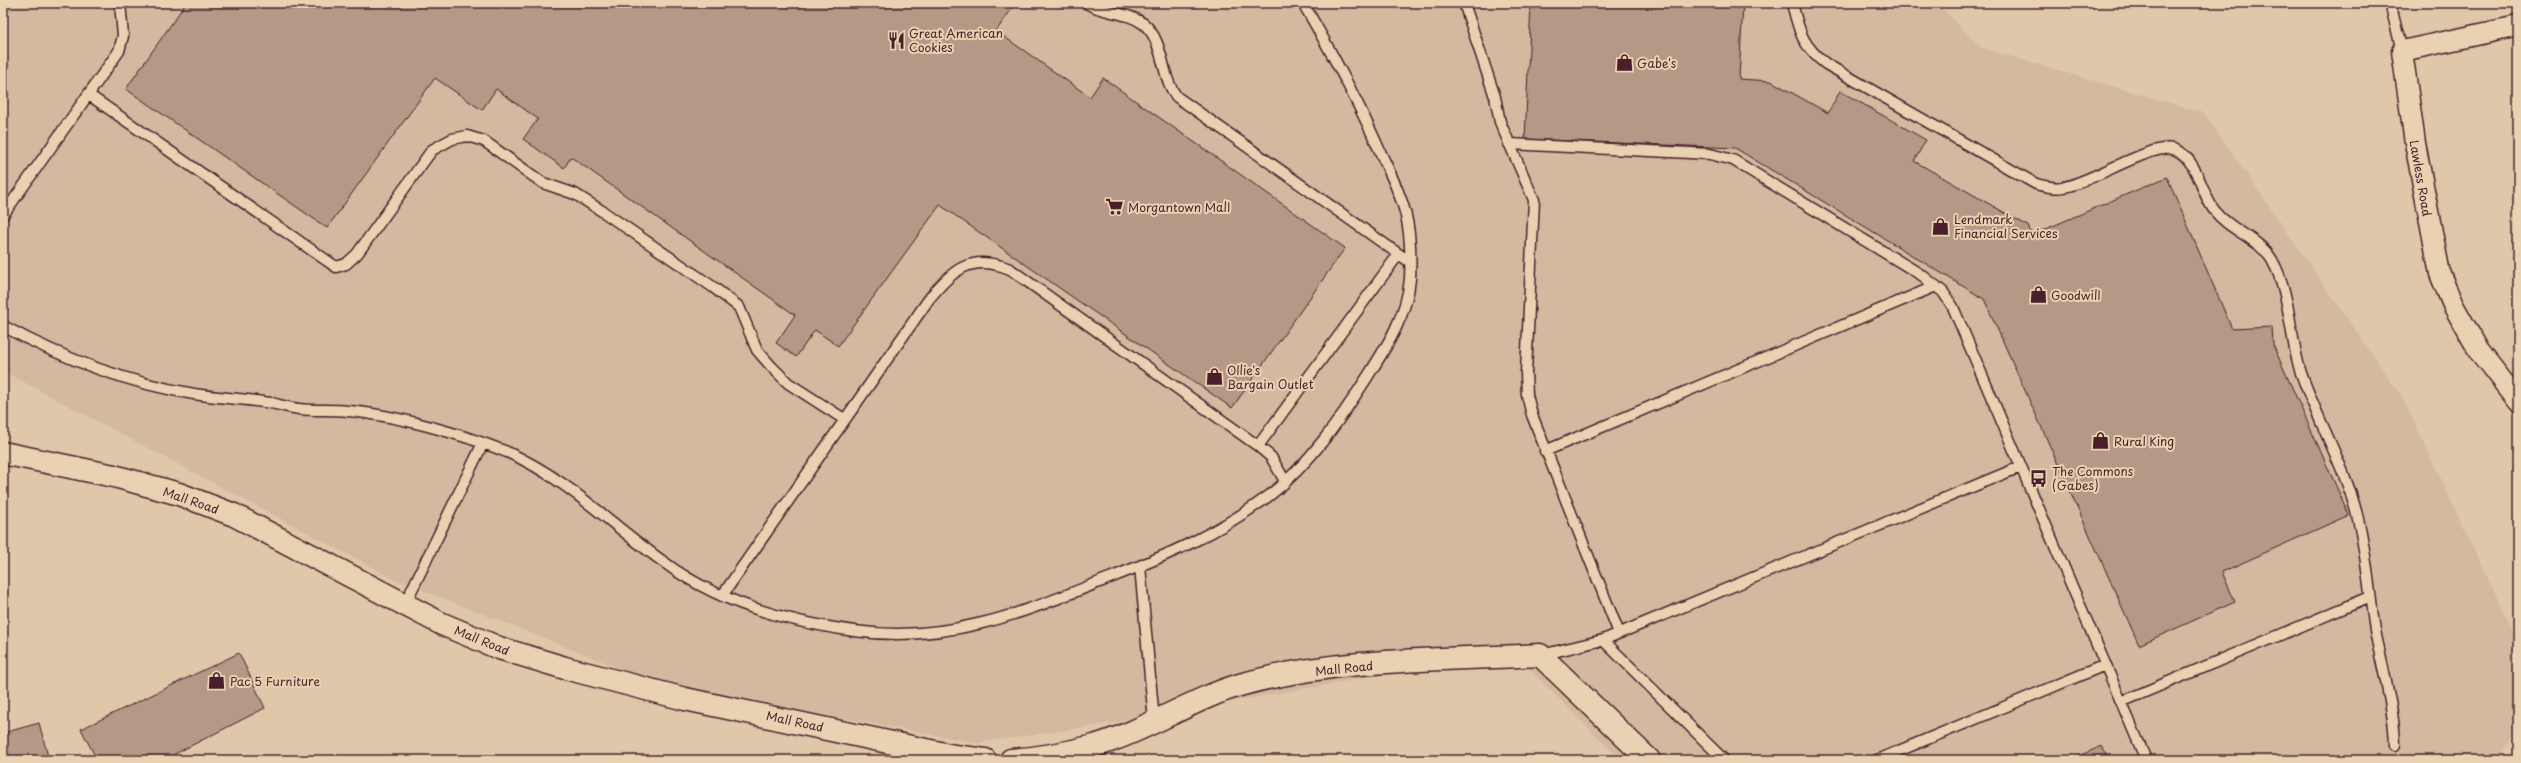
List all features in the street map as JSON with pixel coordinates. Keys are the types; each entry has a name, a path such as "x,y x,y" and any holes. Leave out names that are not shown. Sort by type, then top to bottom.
{"street":[{"path":"2402,51 2518,26"},
{"name":"Lawless Road","path":"2402,51 2414,143 2440,274 2453,305 2479,351 2518,400"},
{"name":"Mall Road","path":"3,453 114,476 180,494 234,515 442,624 499,648 565,668 685,699 954,756 985,760"},
{"path":"1540,655 1649,760"},
{"name":"Mall Road","path":"1011,760 1040,758 1095,745 1154,721 1204,698 1242,684 1285,674 1351,666 1540,655"}],"lane":[{"path":"3,215 90,95 119,51 123,36 120,3"},
{"path":"1086,3 1094,8 1134,18 1145,25 1160,51 1166,78 1177,97 1398,255 1410,262"},
{"path":"3,326 50,349 101,369 149,384 193,394 271,404 297,409 351,411 417,424 483,443 511,454 550,474 668,566 704,588 722,596 776,614 855,631 898,634 943,632 988,624 1140,566 1217,530 1271,494 1301,466 1330,431 1389,344 1401,317 1409,285 1411,246 1405,212 1373,135 1303,3"},
{"path":"1464,3 1509,144 1534,200 1527,395 1532,415 1545,451 1619,633"},
{"path":"1792,3 1804,43 1813,54 1826,64 2036,184 2063,188 2079,183 2150,152 2165,148 2176,149 2185,157 2213,209 2223,220 2258,244 2271,258 2278,274 2293,345 2302,374 2343,475 2358,518 2370,597 2395,726 2395,745"},
{"path":"2390,3 2402,51"},
{"path":"90,95 336,267 346,264 357,254 432,150 452,139 467,136 484,141 543,183 575,194 602,211 713,287 738,307 756,350 770,365 788,383 844,419"},
{"path":"1509,144 1710,154 1733,160 1923,276 1936,286 1953,307 2146,760"},
{"path":"1258,446 1398,255"},
{"path":"722,596 844,419 941,284 961,267 973,263 988,262 1010,268 1258,446 1271,457 1285,481"},
{"path":"1545,451 1936,286"},
{"path":"405,604 483,443"},
{"path":"1540,655 1603,640 2020,467"},
{"path":"1140,566 1154,721"},
{"path":"2120,702 2370,597"},
{"path":"1603,640 1724,760"},
{"path":"1877,760 2105,665"}],"shaded area":[{"path":"3,3 1936,3 1982,48 2204,113 2402,397 2518,642 2518,723 2499,760 1621,760 1512,652 1112,723 978,743 665,686 394,579 3,371"}],"building":[{"name":"Morgantown Mall","path":"186,3 1016,3 996,31 1090,97 1103,78 1345,248 1232,408 940,205 838,346 815,330 796,357 776,343 795,315 571,157 564,168 523,139 538,119 496,89 482,110 435,78 327,228 126,89"},
{"path":"1531,3 1743,3 1739,79 1771,81 1828,113 1840,91 1926,140 1914,161 2028,226 2032,235 2167,177 2232,329 2272,327 2273,345 2349,515 2222,572 2235,602 2139,645 1984,299 1735,148 1525,139"},
{"name":"Pac 5 Furniture","path":"239,653 265,708 163,760 97,760 81,729"},
{"path":"39,723 49,760 9,760 3,733"},
{"path":"2102,746 2108,760 2069,760"}],"place":[{"name":"Great American Cookies","path":"896,40"},
{"name":"Gabe's","path":"1624,63"},
{"name":"Morgantown Mall","path":"1115,207"},
{"name":"Lendmark Financial Services","path":"1941,226"},
{"name":"Goodwill","path":"2038,295"},
{"name":"Ollie's Bargain Outlet","path":"1214,377"},
{"name":"Rural King","path":"2101,441"},
{"name":"The Commons (Gabes)","path":"2039,478"},
{"name":"Pac 5 Furniture","path":"217,681"}]}
